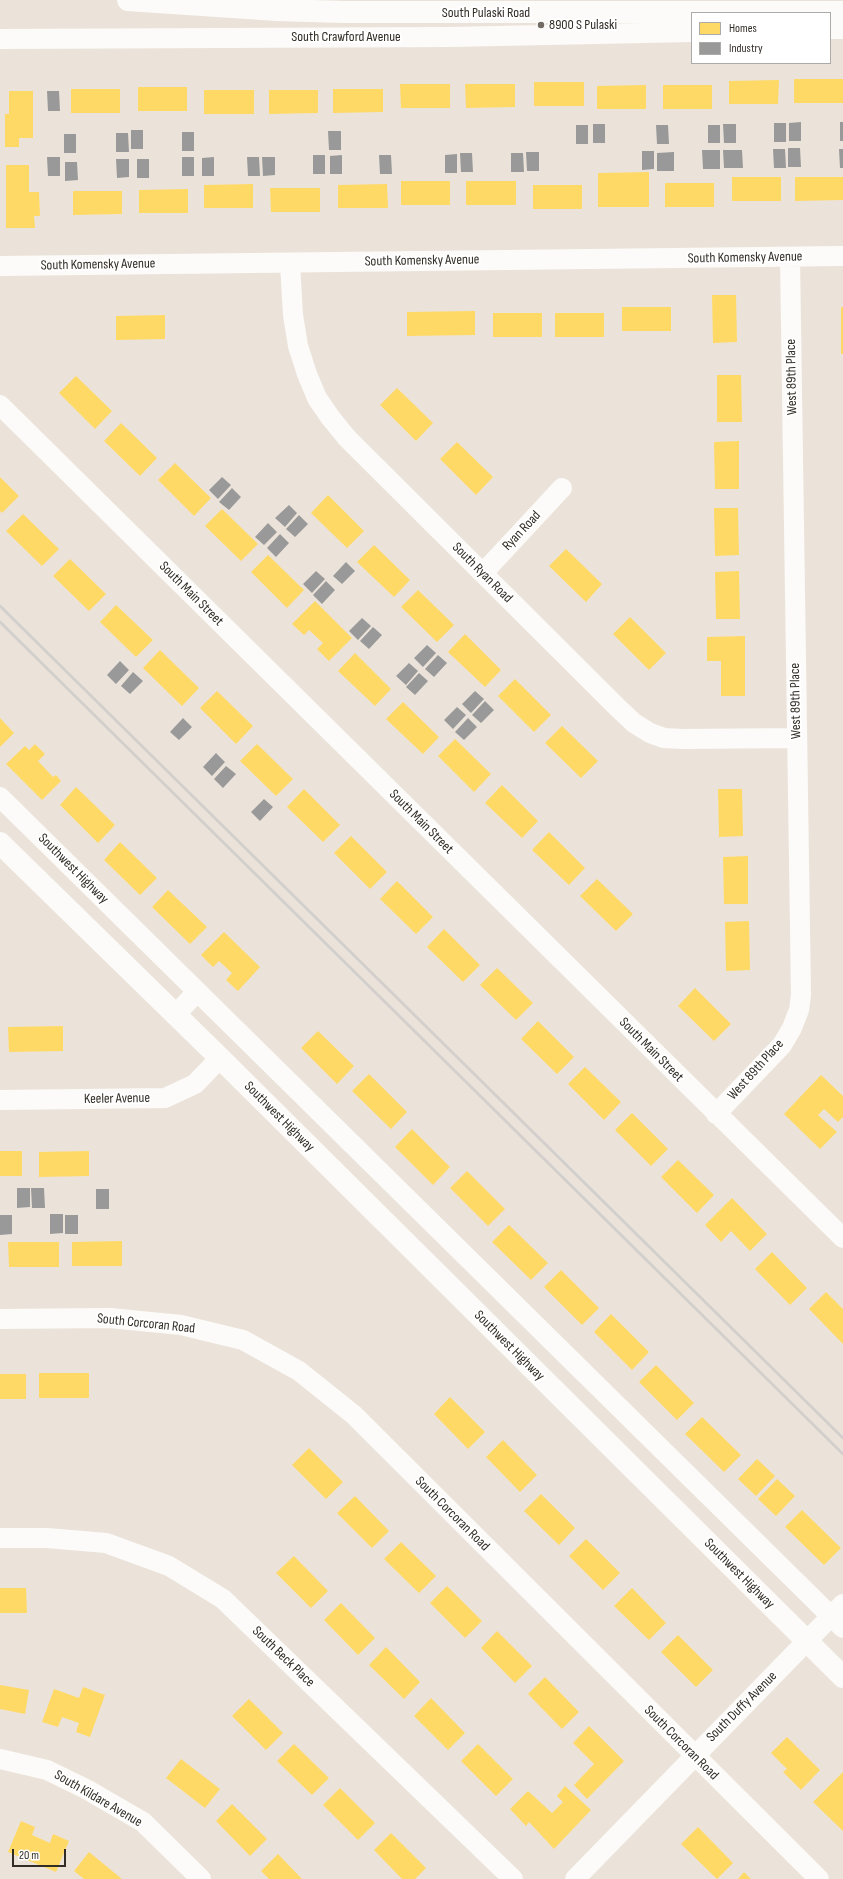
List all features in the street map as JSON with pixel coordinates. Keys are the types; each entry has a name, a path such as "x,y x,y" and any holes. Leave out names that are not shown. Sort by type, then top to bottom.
{"main road":[{"name":"South Pulaski Road","path":"128,0 276,10 366,12 843,12"},
{"name":"Southwest Highway","path":"0,843 220,1058 843,1677"}],"street":[{"path":"831,29 843,29"},
{"name":"South Crawford Avenue","path":"0,39 450,37 691,32"},
{"name":"South Komensky Avenue","path":"0,266 843,256"},
{"name":"West 89th Place","path":"716,1114 782,1045 792,1028 799,1010 801,978 790,257"},
{"name":"South Ryan Road","path":"290,263 293,315 298,346 317,398 347,438 618,708 650,733 664,738 797,738"},
{"name":"South Main Street","path":"0,405 843,1238"},
{"name":"Ryan Road","path":"483,573 562,488"},
{"name":"Southwest Highway","path":"0,797 197,992 839,1616"},
{"path":"175,1015 197,992"},
{"name":"Keeler Avenue","path":"0,1100 165,1098 195,1084 220,1058"},
{"name":"South Corcoran Road","path":"0,1319 110,1318 181,1325 243,1340 299,1371 354,1415 694,1756 820,1879"},
{"name":"South Beck Place","path":"0,1538 47,1538 106,1543 169,1566 223,1599 513,1879"},
{"name":"South Duffy Avenue","path":"575,1879 807,1641 839,1616"},
{"name":"South Kildare Avenue","path":"0,1759 48,1770 86,1789 143,1822 201,1879"}],"building: Homes":[{"path":"794,79 843,79 843,103 794,103"},
{"path":"779,80 778,104 729,104 729,81"},
{"path":"534,82 584,82 584,106 534,106"},
{"path":"400,84 450,84 450,108 401,108"},
{"path":"465,84 515,84 515,107 466,108"},
{"path":"646,85 646,109 597,109 597,86"},
{"path":"663,85 712,85 712,109 663,109"},
{"path":"138,87 187,87 187,111 138,111"},
{"path":"71,89 120,89 120,113 71,113"},
{"path":"333,89 383,89 383,112 333,113"},
{"path":"204,90 254,90 254,114 204,114"},
{"path":"269,90 318,90 318,113 269,114"},
{"path":"9,91 33,91 33,138 19,138 19,147 5,147 5,114 9,114"},
{"path":"6,165 29,165 29,192 39,192 40,216 34,216 35,228 6,228"},
{"path":"649,172 649,207 598,207 598,173"},
{"path":"732,177 781,177 781,201 732,201"},
{"path":"795,177 843,177 843,200 795,201"},
{"path":"401,181 450,181 450,205 401,205"},
{"path":"466,181 516,181 516,205 466,205"},
{"path":"665,183 714,183 714,207 665,207"},
{"path":"253,184 253,208 204,208 204,185"},
{"path":"387,184 388,208 338,208 338,185"},
{"path":"533,185 582,185 582,209 533,209"},
{"path":"270,188 320,188 320,212 271,212"},
{"path":"188,189 188,213 139,213 139,190"},
{"path":"73,191 122,191 122,214 73,215"},
{"path":"712,295 736,295 737,342 713,343"},
{"path":"622,307 671,307 671,331 622,331"},
{"path":"841,307 843,307 843,354 841,354"},
{"path":"475,311 475,335 407,336 407,312"},
{"path":"493,313 542,313 542,337 493,337"},
{"path":"555,313 604,313 604,337 555,337"},
{"path":"165,315 165,339 116,340 116,316"},
{"path":"717,375 741,375 742,422 717,422"},
{"path":"76,376 112,411 95,429 59,393"},
{"path":"397,388 433,423 416,441 380,405"},
{"path":"121,423 157,458 140,476 104,441"},
{"path":"739,441 739,489 715,489 714,442"},
{"path":"457,442 493,477 476,495 440,459"},
{"path":"175,463 211,498 194,516 158,480"},
{"path":"0,477 19,496 2,513 0,511"},
{"path":"328,495 364,531 347,548 311,513"},
{"path":"714,508 738,508 739,555 715,556"},
{"path":"222,509 258,544 241,561 205,526"},
{"path":"23,514 59,549 42,566 6,531"},
{"path":"374,545 410,580 394,597 357,562"},
{"path":"566,549 602,584 586,602 549,566"},
{"path":"268,555 304,590 287,608 251,572"},
{"path":"70,559 106,594 89,611 53,576"},
{"path":"739,571 740,619 716,619 715,572"},
{"path":"418,590 454,625 437,642 401,607"},
{"path":"315,601 352,638 329,661 317,649 323,643 309,630 304,635 292,624"},
{"path":"116,605 153,640 136,657 100,622"},
{"path":"630,617 666,653 649,670 613,634"},
{"path":"465,634 501,670 485,687 448,652"},
{"path":"745,636 745,696 721,696 721,661 707,661 707,637"},
{"path":"160,650 199,688 182,706 143,668"},
{"path":"355,653 391,689 375,706 338,671"},
{"path":"515,679 551,715 534,732 498,696"},
{"path":"217,691 253,726 236,744 200,708"},
{"path":"403,702 439,737 423,754 386,719"},
{"path":"0,718 14,733 0,747"},
{"path":"562,726 598,761 581,778 545,743"},
{"path":"455,739 491,774 474,792 438,756"},
{"path":"35,744 45,754 38,761 53,777 56,775 61,781 42,800 6,764 25,746 29,750"},
{"path":"257,744 293,779 276,796 240,761"},
{"path":"502,785 538,821 522,838 485,803"},
{"path":"76,787 115,825 98,843 60,805"},
{"path":"304,789 340,825 323,842 287,807"},
{"path":"718,789 742,789 743,836 719,837"},
{"path":"549,832 585,868 569,885 532,850"},
{"path":"351,836 387,872 370,889 334,853"},
{"path":"120,842 157,878 140,895 104,860"},
{"path":"748,856 748,904 724,904 723,857"},
{"path":"597,879 633,914 616,931 580,896"},
{"path":"397,881 433,917 416,934 380,899"},
{"path":"168,890 207,927 190,944 152,907"},
{"path":"749,921 750,970 726,971 725,922"},
{"path":"444,929 480,965 463,982 427,947"},
{"path":"224,932 260,967 238,991 226,980 232,973 219,961 213,967 201,955"},
{"path":"497,968 533,1003 516,1020 480,985"},
{"path":"695,988 731,1024 714,1041 678,1006"},
{"path":"538,1021 574,1057 557,1074 521,1039"},
{"path":"63,1026 63,1051 9,1052 8,1027"},
{"path":"318,1031 354,1066 337,1084 301,1048"},
{"path":"585,1067 621,1102 604,1120 568,1084"},
{"path":"369,1074 407,1112 391,1129 352,1091"},
{"path":"821,1075 843,1096 843,1117 838,1122 824,1109 818,1115 837,1132 820,1149 784,1114"},
{"path":"632,1113 668,1149 651,1166 615,1130"},
{"path":"412,1129 450,1167 433,1185 395,1147"},
{"path":"0,1151 22,1151 22,1176 0,1176"},
{"path":"89,1151 89,1176 39,1177 39,1152"},
{"path":"678,1160 714,1195 697,1213 661,1177"},
{"path":"467,1171 505,1209 488,1226 450,1188"},
{"path":"732,1198 767,1234 750,1251 731,1231 721,1242 705,1225"},
{"path":"509,1225 548,1263 531,1280 492,1242"},
{"path":"122,1241 122,1266 72,1266 72,1242"},
{"path":"8,1242 59,1242 59,1267 9,1267"},
{"path":"772,1252 807,1288 790,1305 755,1269"},
{"path":"561,1270 599,1308 582,1325 544,1287"},
{"path":"826,1292 843,1309 843,1344 809,1309"},
{"path":"611,1314 649,1352 632,1370 594,1332"},
{"path":"656,1365 694,1403 677,1420 639,1382"},
{"path":"39,1373 89,1373 89,1398 39,1398"},
{"path":"0,1374 26,1374 26,1399 0,1399"},
{"path":"450,1397 485,1432 468,1449 434,1414"},
{"path":"702,1417 741,1455 724,1472 685,1434"},
{"path":"503,1440 537,1475 520,1492 486,1457"},
{"path":"309,1448 343,1482 326,1499 292,1465"},
{"path":"757,1459 775,1476 756,1496 738,1479"},
{"path":"777,1479 795,1496 776,1516 758,1499"},
{"path":"541,1494 575,1528 559,1545 524,1511"},
{"path":"355,1496 389,1531 372,1548 337,1513"},
{"path":"802,1510 841,1548 824,1565 785,1527"},
{"path":"586,1539 620,1573 603,1590 569,1556"},
{"path":"401,1542 436,1576 419,1593 384,1559"},
{"path":"294,1556 328,1591 311,1608 276,1573"},
{"path":"447,1586 482,1621 465,1638 430,1603"},
{"path":"0,1588 26,1588 27,1613 0,1613"},
{"path":"632,1588 666,1623 649,1640 614,1606"},
{"path":"341,1603 375,1638 358,1655 324,1620"},
{"path":"497,1631 532,1666 515,1683 481,1648"},
{"path":"678,1635 713,1670 696,1687 661,1652"},
{"path":"386,1647 420,1682 404,1699 369,1665"},
{"path":"545,1677 579,1712 562,1729 528,1694"},
{"path":"0,1685 29,1690 25,1714 0,1709"},
{"path":"83,1687 105,1695 90,1737 76,1732 79,1723 62,1717 58,1727 42,1722 54,1689 79,1698"},
{"path":"431,1698 465,1733 448,1750 414,1716"},
{"path":"249,1699 283,1733 266,1750 232,1716"},
{"path":"589,1726 624,1761 587,1799 574,1785 594,1764 573,1743"},
{"path":"787,1737 820,1770 801,1790 783,1772 787,1769 771,1753"},
{"path":"294,1744 329,1778 312,1795 277,1761"},
{"path":"478,1744 513,1779 496,1796 461,1761"},
{"path":"181,1759 220,1789 205,1808 166,1778"},
{"path":"843,1772 843,1831 813,1802"},
{"path":"565,1786 591,1810 554,1849 529,1822 526,1826 510,1809 528,1791 552,1813 563,1802 557,1796"},
{"path":"340,1788 375,1823 358,1840 323,1805"},
{"path":"232,1804 267,1839 250,1856 216,1821"},
{"path":"21,1821 35,1827 32,1835 50,1843 53,1834 69,1841 56,1872 8,1852"},
{"path":"698,1827 733,1863 717,1879 681,1844"},
{"path":"391,1833 426,1868 415,1879 402,1879 374,1850"},
{"path":"89,1852 122,1879 84,1879 74,1871"},
{"path":"278,1854 302,1879 269,1879 261,1871"},
{"path":"744,1872 751,1879 738,1879"}],"building: Industry":[{"path":"47,91 59,91 60,111 48,111"},
{"path":"801,122 801,141 789,141 789,123"},
{"path":"840,122 843,122 843,141 840,141"},
{"path":"774,123 786,123 786,142 774,142"},
{"path":"593,124 605,124 605,143 593,143"},
{"path":"723,124 736,124 736,143 724,143"},
{"path":"576,125 588,125 588,144 576,144"},
{"path":"656,125 668,125 669,144 657,144"},
{"path":"708,125 720,125 720,143 708,143"},
{"path":"131,130 143,130 143,149 131,149"},
{"path":"328,131 341,131 341,150 329,150"},
{"path":"182,132 194,132 194,151 182,151"},
{"path":"116,133 128,133 129,152 116,152"},
{"path":"64,134 76,134 76,153 64,153"},
{"path":"788,148 800,148 801,167 788,167"},
{"path":"773,149 785,149 786,168 774,168"},
{"path":"839,149 843,149 843,168 840,168"},
{"path":"702,150 720,150 720,169 703,169"},
{"path":"723,150 742,150 743,168 724,168"},
{"path":"642,151 654,151 654,169 642,170"},
{"path":"526,152 539,152 539,171 527,171"},
{"path":"674,152 674,171 657,171 657,153"},
{"path":"460,153 472,153 473,172 461,172"},
{"path":"511,153 523,153 524,172 511,172"},
{"path":"457,154 457,173 445,173 445,155"},
{"path":"313,155 325,155 325,174 313,174"},
{"path":"342,155 342,174 330,174 330,156"},
{"path":"379,155 391,155 392,174 380,174"},
{"path":"47,157 60,157 60,176 48,176"},
{"path":"182,157 194,157 194,176 182,176"},
{"path":"214,157 214,176 202,176 202,158"},
{"path":"247,157 259,157 260,176 248,176"},
{"path":"262,157 275,157 275,175 263,176"},
{"path":"116,159 129,159 129,177 117,178"},
{"path":"137,159 149,159 149,178 137,178"},
{"path":"65,162 77,162 78,180 65,181"},
{"path":"222,477 231,485 218,499 209,490"},
{"path":"232,488 241,497 229,510 219,502"},
{"path":"289,505 297,513 285,527 275,518"},
{"path":"299,515 308,524 295,537 286,529"},
{"path":"268,523 277,532 264,545 255,537"},
{"path":"280,534 289,543 276,557 267,548"},
{"path":"346,562 355,571 342,584 333,576"},
{"path":"316,571 325,579 312,593 303,584"},
{"path":"326,581 335,590 322,604 313,595"},
{"path":"362,618 371,626 358,640 349,631"},
{"path":"373,627 382,635 369,649 360,641"},
{"path":"427,645 436,653 423,667 414,658"},
{"path":"438,655 447,663 434,677 425,669"},
{"path":"120,661 129,670 116,684 107,675"},
{"path":"409,663 418,671 406,685 396,676"},
{"path":"133,672 143,681 130,694 121,686"},
{"path":"419,673 428,681 415,695 406,687"},
{"path":"475,691 484,699 471,713 462,704"},
{"path":"485,701 494,710 481,723 472,715"},
{"path":"457,707 466,715 453,729 444,720"},
{"path":"183,718 192,727 179,740 170,732"},
{"path":"468,718 477,727 464,740 455,732"},
{"path":"216,753 225,762 212,776 203,767"},
{"path":"226,766 236,774 223,788 214,779"},
{"path":"264,799 273,807 260,821 251,812"},
{"path":"17,1188 30,1188 30,1207 17,1208"},
{"path":"31,1188 44,1188 45,1208 32,1208"},
{"path":"96,1189 109,1189 109,1209 96,1209"},
{"path":"50,1214 63,1214 63,1233 50,1234"},
{"path":"0,1215 12,1215 12,1234 0,1235"},
{"path":"65,1215 78,1215 78,1234 65,1234"}],"railway":[{"path":"0,606 843,1438"},
{"path":"0,622 843,1454"}],"place":[{"name":"8900 S Pulaski","path":"541,25"}]}
